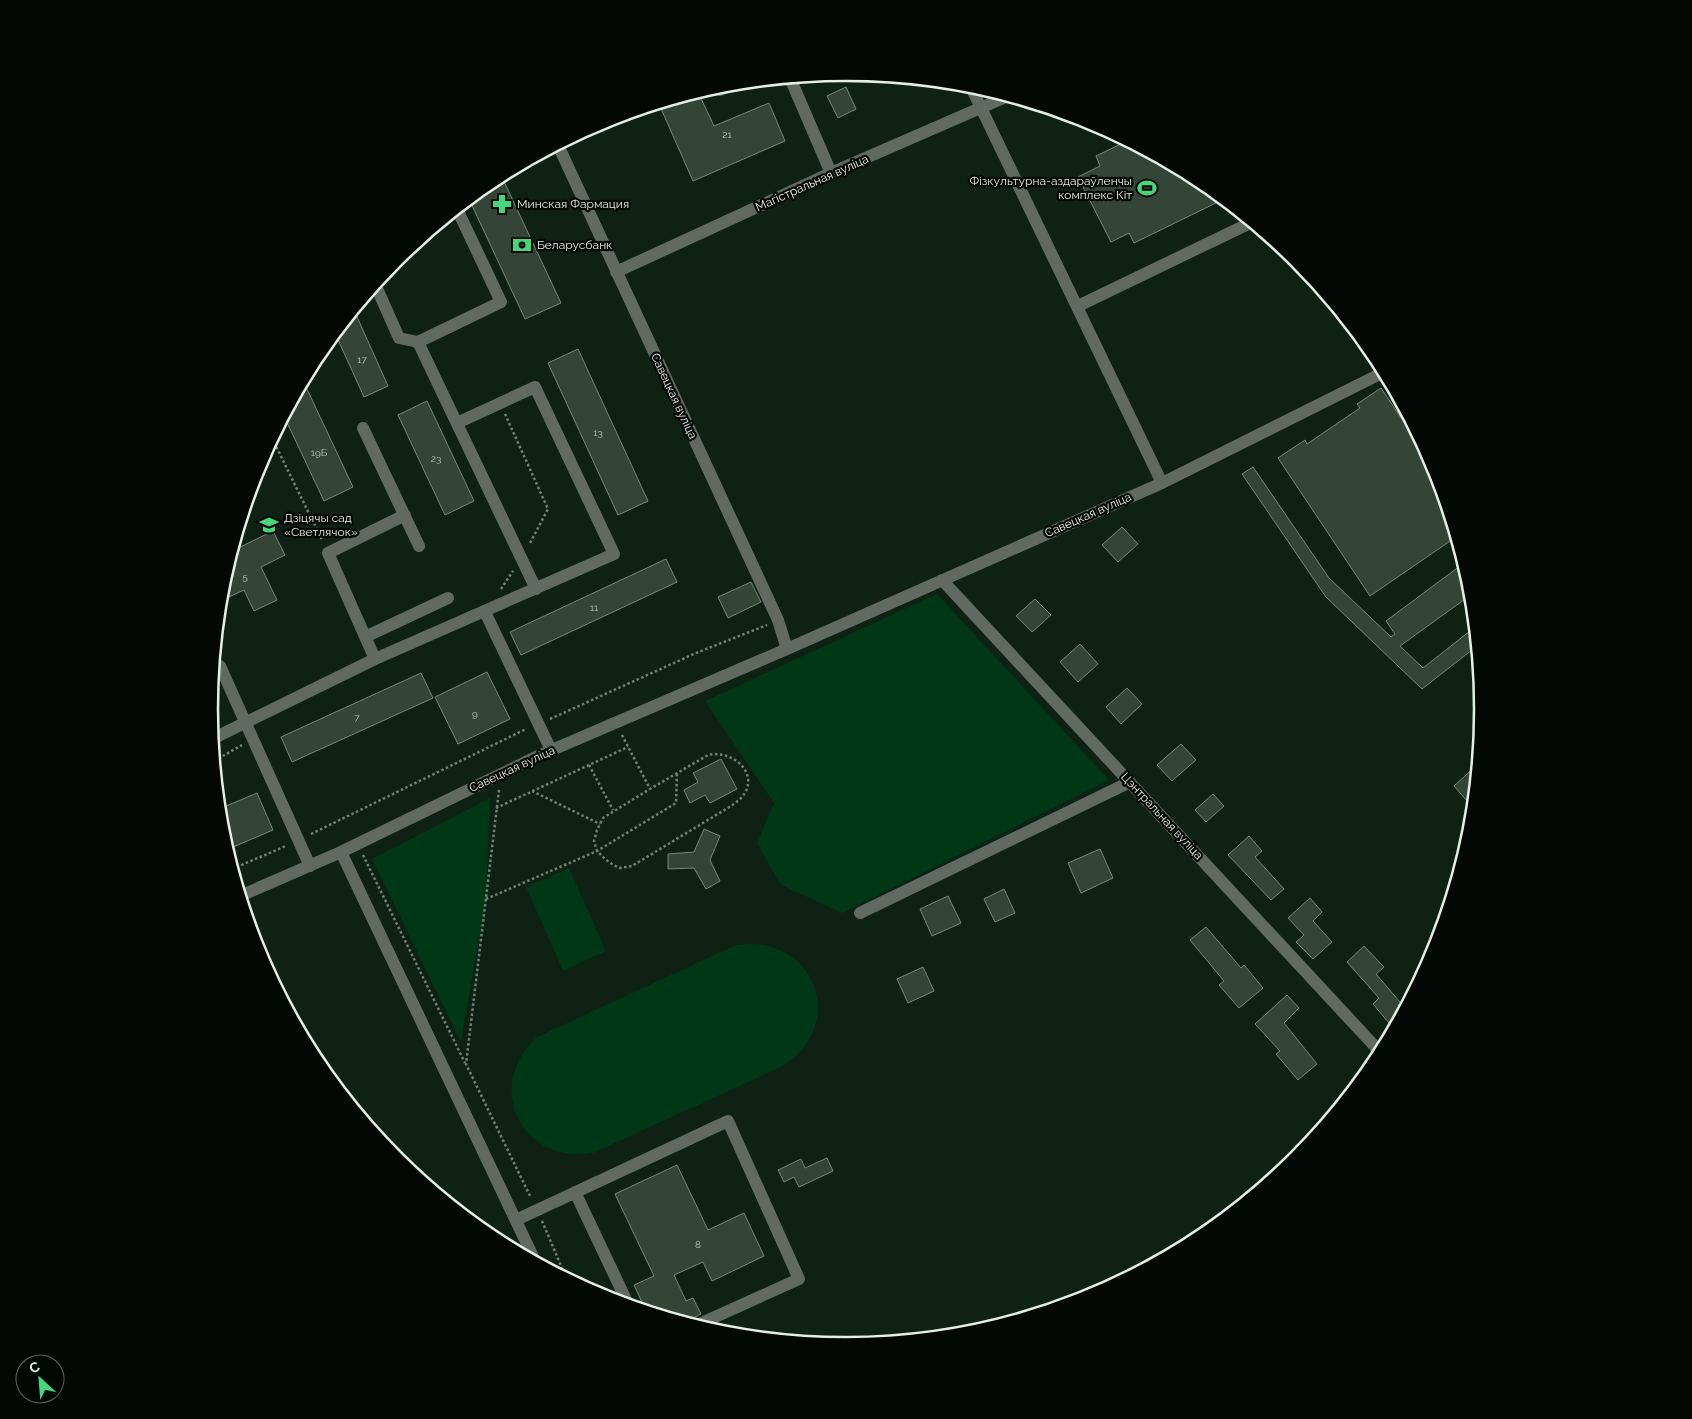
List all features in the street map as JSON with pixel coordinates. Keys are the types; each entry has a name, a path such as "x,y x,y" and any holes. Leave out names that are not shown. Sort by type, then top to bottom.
{"street":[{"path":"793,84 831,173"},
{"path":"975,94 1162,483"},
{"name":"Магістральная вуліца","path":"616,272 831,173 999,100"},
{"name":"Савецкая вуліца","path":"561,150 778,620 787,649"},
{"path":"378,291 399,338 418,342 501,302 460,215"},
{"path":"1078,306 1246,225"},
{"path":"418,342 536,589"},
{"name":"Савецкая вуліца","path":"246,894 341,852 551,750 787,649 1162,483 1378,375"},
{"path":"219,735 375,659 614,554 535,388 457,423"},
{"path":"362,428 405,515 418,546"},
{"path":"375,659 328,553 405,515"},
{"name":"Цэнтральная вуліца","path":"942,580 1376,1047"},
{"path":"365,637 448,598"},
{"path":"484,612 551,750"},
{"path":"220,666 310,866"},
{"path":"860,912 1130,782"},
{"path":"341,852 532,1254"},
{"path":"516,1220 728,1121 799,1279 705,1321"},
{"path":"575,1192 625,1297"}],"path":[{"path":"500,589 521,558 548,509 501,403"},
{"path":"276,447 328,553"},
{"path":"238,866 298,840 538,724 696,653 778,620"},
{"path":"615,722 650,789"},
{"path":"220,758 252,739"},
{"path":"496,808 628,747"},
{"path":"717,753 737,760 744,768 748,778 746,789 741,798 731,806 632,866 620,868 613,865 597,851 594,842 600,824 603,818 650,789 708,755 717,753"},
{"path":"588,765 614,811"},
{"path":"486,900 597,851 676,804 677,773"},
{"path":"466,1064 501,774"},
{"path":"532,791 600,824"},
{"path":"358,844 537,1210 562,1268"}],"green space":[{"path":"937,594 1109,780 842,913 781,885 757,843 774,803 705,701"},
{"path":"490,798 486,900 461,1042 372,859"},
{"path":"569,868 606,951 563,971 526,887"},
{"path":"748,944 773,948 793,958 808,973 816,991 818,1011 813,1032 801,1051 781,1067 593,1153 568,1153 546,1147 529,1134 518,1118 512,1098 513,1077 521,1057 537,1037 725,950 737,945"}],"building":[{"path":"846,87 856,109 838,118 827,96"},
{"path":"701,98 714,126 769,103 785,141 693,181 661,110"},
{"name":"Фізкультурна-аздараўленчы комплекс Кіт","path":"1120,144 1160,165 1217,203 1134,243 1129,233 1111,242 1078,177 1100,166 1096,156"},
{"path":"504,182 561,303 525,319 472,205"},
{"path":"357,316 388,386 364,397 338,340"},
{"path":"578,349 648,501 618,515 548,363"},
{"path":"306,388 353,487 324,501 287,423"},
{"path":"1381,388 1404,422 1426,469 1451,540 1370,596 1278,458 1305,440 1307,444 1360,408 1357,404"},
{"path":"427,401 474,501 445,515 398,415"},
{"path":"1253,467 1329,578 1391,637 1395,634 1386,621 1458,568 1464,600 1400,646 1423,668 1469,631 1471,650 1422,689 1326,597 1242,474"},
{"path":"1122,527 1138,544 1118,562 1102,545"},
{"path":"273,531 285,555 261,567 277,600 254,611 244,590 228,597 239,548"},
{"path":"666,559 677,582 521,655 510,632"},
{"path":"751,582 761,602 728,618 718,597"},
{"path":"1035,599 1051,615 1032,632 1016,616"},
{"path":"1080,644 1098,664 1078,682 1060,662"},
{"path":"487,672 510,719 458,744 435,697"},
{"path":"421,673 433,698 292,762 281,737"},
{"path":"1127,688 1142,704 1121,724 1106,707"},
{"path":"1181,744 1196,760 1172,781 1157,765"},
{"path":"721,759 737,789 710,803 705,795 690,803 684,790 698,782 693,773"},
{"path":"1471,770 1467,801 1454,786"},
{"path":"257,793 273,830 233,847 225,806"},
{"path":"1213,794 1224,806 1206,822 1195,810"},
{"path":"704,829 720,836 710,860 720,881 706,889 694,868 668,869 668,854 694,852"},
{"path":"1249,836 1262,851 1255,857 1284,889 1271,900 1228,855"},
{"path":"1100,849 1113,878 1081,893 1068,863"},
{"path":"1004,889 1015,913 995,922 984,899"},
{"path":"948,896 961,923 932,936 920,909"},
{"path":"1310,898 1322,912 1313,921 1332,942 1313,959 1296,942 1304,935 1288,918"},
{"path":"1206,927 1241,968 1244,965 1263,988 1239,1008 1219,985 1224,981 1190,940"},
{"path":"1364,946 1384,967 1376,974 1401,1003 1390,1024 1373,1004 1379,998 1347,962"},
{"path":"923,967 934,991 908,1003 897,979"},
{"path":"1287,995 1299,1008 1284,1023 1317,1064 1298,1080 1276,1054 1280,1051 1255,1024"},
{"path":"827,1158 833,1171 799,1187 794,1177 784,1182 778,1170 801,1159 805,1168"},
{"path":"677,1165 708,1230 744,1213 764,1256 712,1281 703,1262 674,1275 686,1301 693,1298 701,1314 692,1318 643,1303 634,1285 654,1276 615,1194"}],"place":[{"name":"Фізкультурна-аздараўленчы комплекс Кіт","path":"1147,188"},
{"name":"Минская Фармация","path":"502,204"},
{"name":"Беларусбанк","path":"522,245"},
{"name":"Дзіцячы сад «Светлячок»","path":"269,525"}]}
